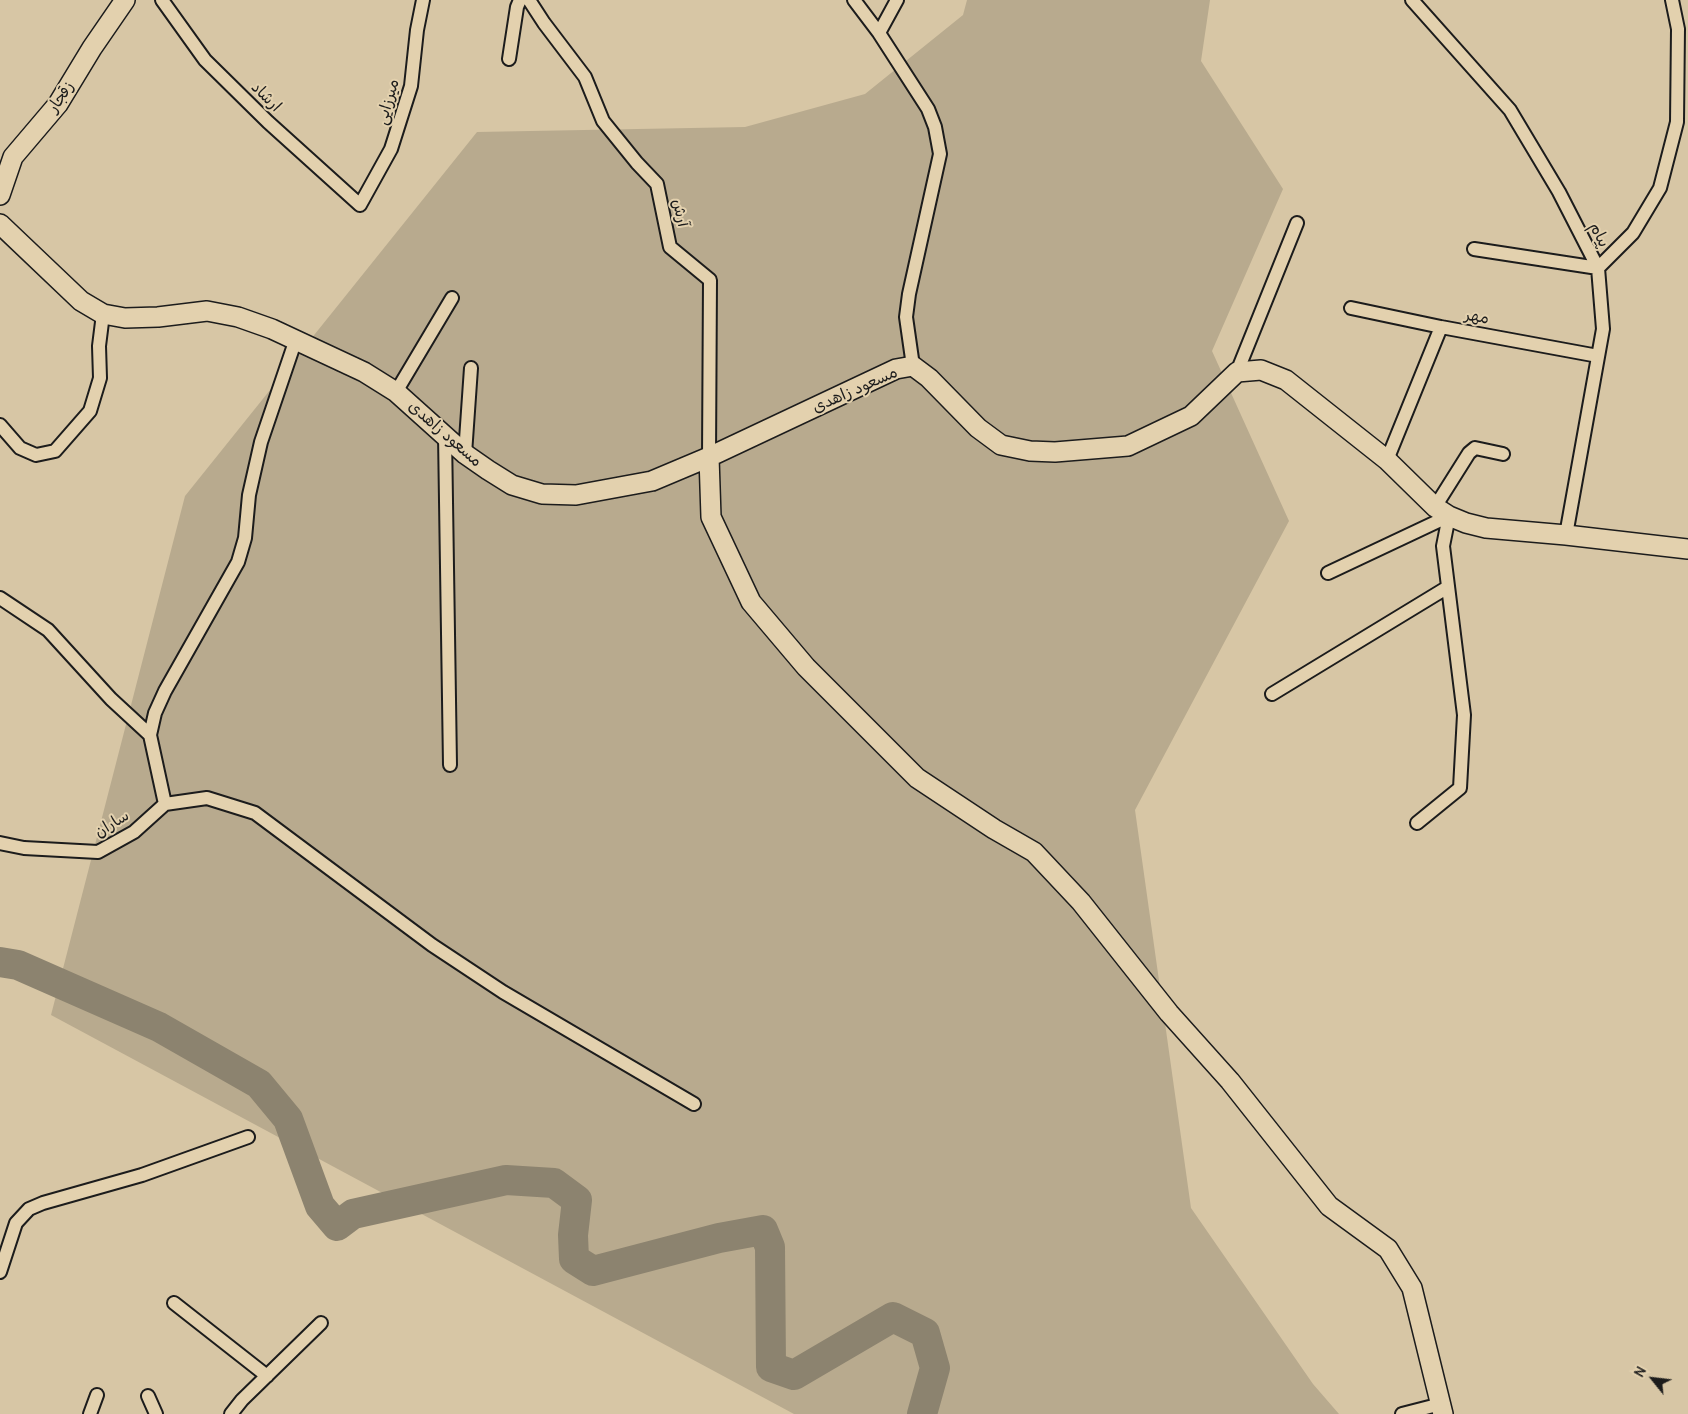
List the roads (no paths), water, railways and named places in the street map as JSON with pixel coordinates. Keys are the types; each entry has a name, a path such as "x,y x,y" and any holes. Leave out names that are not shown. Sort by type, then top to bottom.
{"street":[{"name":"زقجار","path":"0,195 14,157 58,104 92,48 125,0"},
{"name":"ارشاد","path":"162,0 205,60 268,122 360,206"},
{"name":"میرزایی","path":"360,206 391,149 411,86 417,30 423,0"},
{"path":"509,60 517,7 520,0"},
{"name":"آرش","path":"529,0 544,23 586,77 603,121 637,163 657,184 670,247 710,280 709,457"},
{"path":"854,0 879,33 928,108 935,126 940,154 909,294 906,316 913,366 929,378 978,428 1001,445 1030,451 1055,452 1128,446 1191,416 1236,372 1297,223"},
{"path":"879,33 897,0"},
{"name":"پیام","path":"1412,0 1510,110 1559,192 1598,268 1603,329 1566,535"},
{"path":"1474,249 1598,268 1633,233 1660,188 1677,122 1678,29 1672,0"},
{"name":"مسعود زاهدی","path":"0,224 81,301 103,314 125,318 158,317 207,311 238,317 296,339 364,372 396,392 465,454 512,485 542,494 576,496 652,481 709,457 896,369 913,366"},
{"path":"396,392 452,298"},
{"name":"مهر","path":"1351,308 1598,356"},
{"path":"0,425 20,448 36,455 55,451 90,411 100,378 99,346 103,314"},
{"path":"1387,460 1441,327"},
{"path":"296,339 261,442 249,495 245,538 238,562 165,691 155,713 150,735 165,804 207,798 255,813 432,945 503,992 694,1104"},
{"path":"465,454 471,368"},
{"path":"1236,372 1261,370 1286,380 1387,460 1442,512 1466,523 1486,528 1688,549"},
{"path":"445,435 450,765"},
{"path":"1417,823 1460,788 1464,715 1443,546 1442,512 1469,453 1475,448 1503,454"},
{"path":"709,457 711,517 751,602 806,667 916,778 994,829 1034,852 1081,902 1169,1013 1230,1081 1330,1206 1388,1248 1412,1288 1442,1409 1402,1414"},
{"path":"1328,573 1442,512"},
{"path":"1272,694 1448,587"},
{"path":"0,598 48,630 111,699 150,735"},
{"name":"ساران","path":"0,843 24,848 98,852 134,832 165,804"},
{"path":"0,1272 16,1223 28,1209 142,1175 248,1137"},
{"path":"174,1303 267,1376"},
{"path":"232,1414 242,1400 321,1323"},
{"path":"90,1414 97,1395"},
{"path":"148,1396 156,1414"}],"waterway":[{"path":"0,962 18,965 159,1027 259,1084 288,1119 320,1206 337,1226 353,1214 506,1180 554,1183 577,1200 573,1235 574,1259 593,1271 719,1238 763,1230 770,1247 771,1367 794,1375 893,1317 925,1333 935,1368 922,1414"}]}
